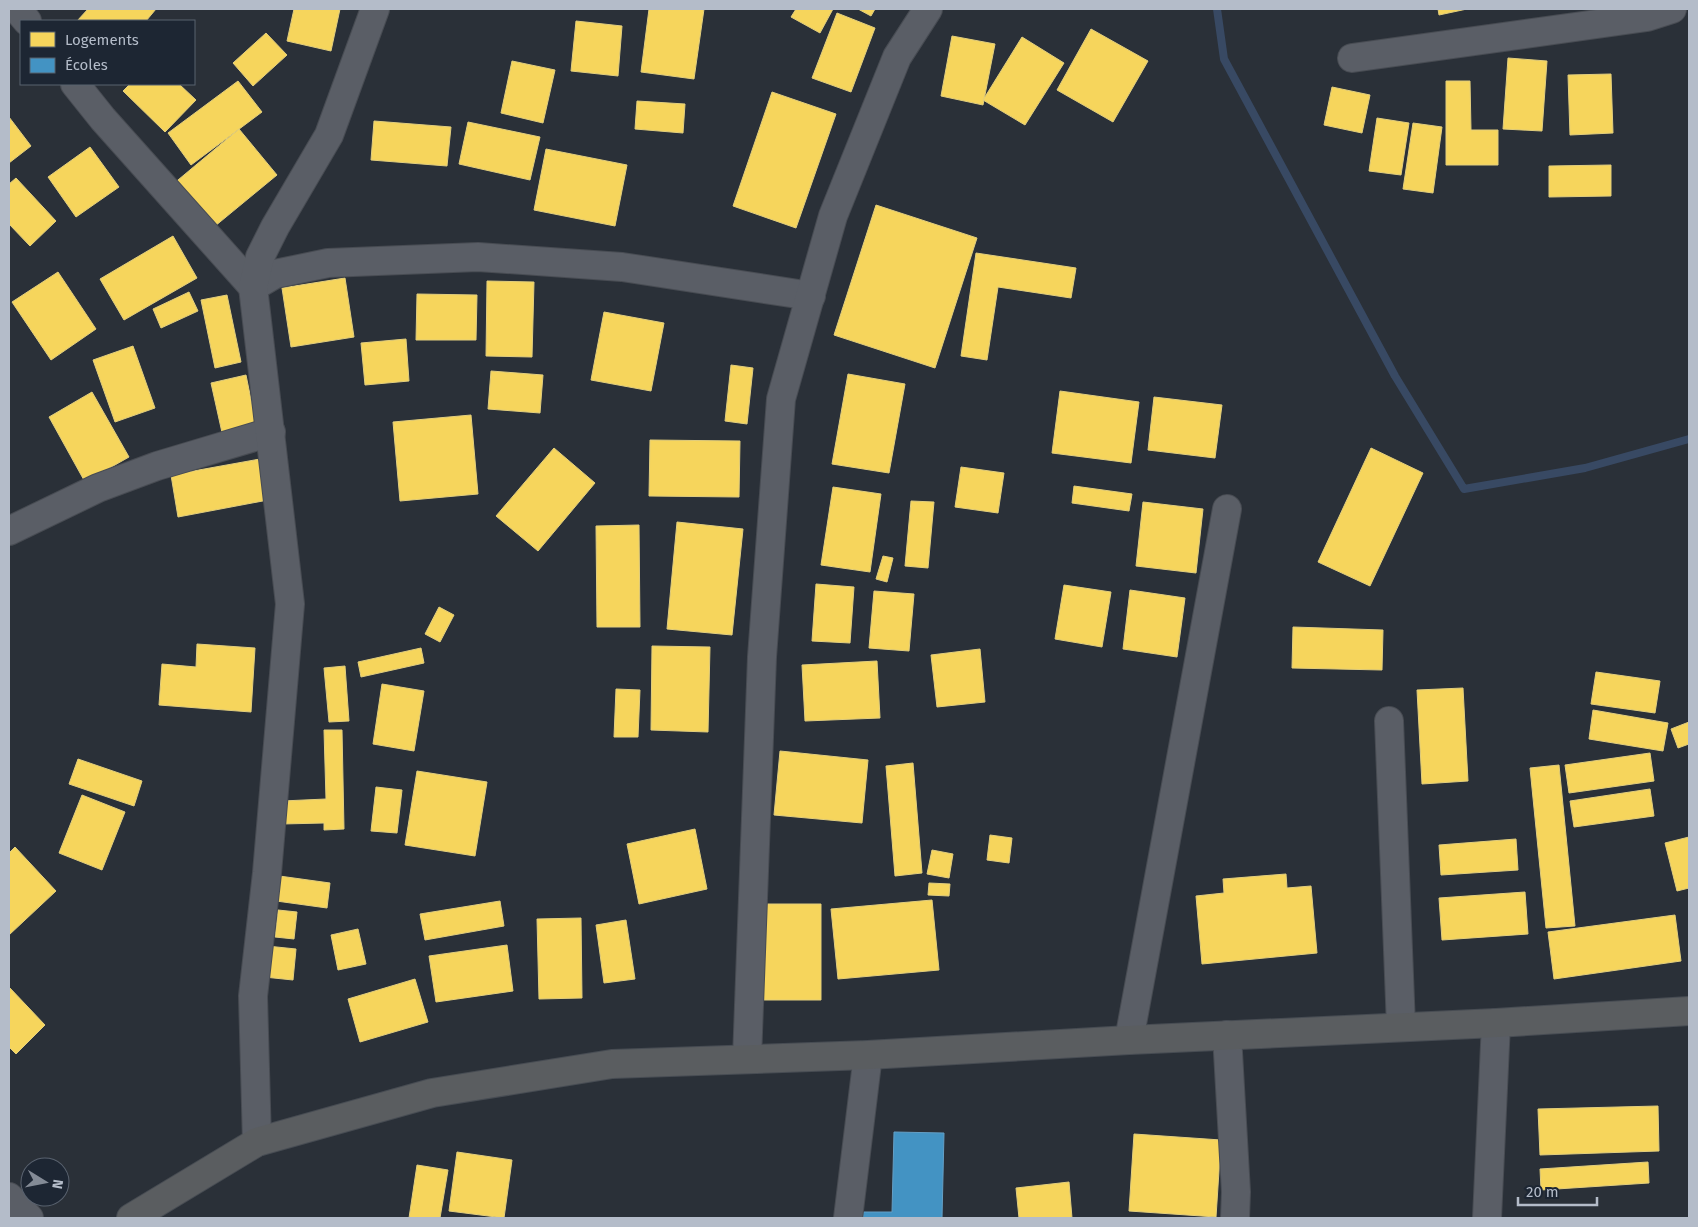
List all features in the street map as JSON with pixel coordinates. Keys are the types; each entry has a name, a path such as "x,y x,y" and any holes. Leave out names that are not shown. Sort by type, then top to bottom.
{"highway":[{"path":"131,1218 257,1142 442,1092 612,1064 868,1056 1129,1040 1496,1023 1689,1011"}],"street":[{"path":"17,9 25,20"},
{"path":"257,1142 253,996 267,873 290,604 253,287 260,257 275,227 329,135 375,9"},
{"path":"747,1059 762,657 781,399 833,216 897,57 928,9"},
{"path":"1352,58 1672,9"},
{"path":"76,85 103,119 253,287"},
{"path":"253,287 275,274 328,263 478,257 622,266 811,296"},
{"path":"9,531 98,488 156,466 271,432"},
{"path":"1129,1040 1227,508"},
{"path":"1389,721 1401,1026"},
{"path":"1487,1218 1496,1023"},
{"path":"1228,1035 1236,1192 1235,1218"},
{"path":"848,1218 868,1056"},
{"path":"9,1197 29,1218"}],"building: Logements":[{"path":"88,9 156,9 147,20 78,20"},
{"path":"294,9 340,9 331,51 287,41"},
{"path":"649,9 704,9 694,79 641,72"},
{"path":"796,9 833,9 820,33 791,17"},
{"path":"858,9 875,9 871,16"},
{"path":"1438,9 1467,9 1439,15"},
{"path":"837,13 875,28 851,92 812,78"},
{"path":"576,21 622,26 618,76 571,71"},
{"path":"1091,29 1148,61 1113,122 1057,90"},
{"path":"266,33 287,55 253,86 233,63"},
{"path":"952,36 995,44 983,105 941,96"},
{"path":"1022,37 1064,63 1025,125 983,100"},
{"path":"1508,58 1547,61 1542,131 1503,129"},
{"path":"512,61 555,70 543,123 501,113"},
{"path":"1611,74 1613,133 1570,135 1568,75"},
{"path":"238,81 262,112 191,165 168,133"},
{"path":"1446,81 1470,81 1471,130 1498,130 1498,165 1446,165"},
{"path":"129,85 180,85 196,100 165,132 123,91"},
{"path":"1332,87 1370,95 1362,133 1324,125"},
{"path":"772,92 836,114 796,228 733,206"},
{"path":"637,101 685,104 683,133 635,129"},
{"path":"9,117 31,146 9,163"},
{"path":"1377,118 1409,123 1401,175 1369,171"},
{"path":"374,121 451,127 447,166 371,160"},
{"path":"468,122 540,137 530,180 459,164"},
{"path":"1413,123 1442,127 1433,193 1403,189"},
{"path":"239,129 277,175 209,231 172,185"},
{"path":"90,147 119,187 76,217 48,177"},
{"path":"546,149 627,165 615,226 534,210"},
{"path":"1611,165 1611,196 1549,197 1549,166"},
{"path":"16,178 56,221 30,246 9,224 9,184"},
{"path":"876,205 977,238 935,368 834,335"},
{"path":"173,236 197,278 124,320 100,279"},
{"path":"976,253 1076,268 1071,298 998,287 987,360 961,356"},
{"path":"58,272 96,329 51,360 12,302"},
{"path":"345,278 354,337 291,347 282,288"},
{"path":"487,281 534,282 532,357 486,356"},
{"path":"189,292 198,311 161,328 153,309"},
{"path":"417,294 477,295 476,340 416,340"},
{"path":"227,295 241,362 215,368 201,300"},
{"path":"604,312 664,323 651,391 591,380"},
{"path":"406,339 409,381 365,385 361,343"},
{"path":"133,346 155,408 115,422 93,360"},
{"path":"731,365 753,368 747,424 725,421"},
{"path":"491,371 543,375 540,413 488,409"},
{"path":"848,374 905,384 889,473 832,464"},
{"path":"246,375 257,429 223,437 211,383"},
{"path":"1060,391 1139,402 1131,463 1052,453"},
{"path":"92,392 129,457 85,482 49,417"},
{"path":"1154,397 1222,405 1215,458 1148,450"},
{"path":"471,415 478,494 400,501 393,422"},
{"path":"650,440 740,441 739,497 649,496"},
{"path":"554,448 595,483 538,551 496,516"},
{"path":"1371,448 1423,473 1370,586 1318,562"},
{"path":"260,459 268,500 178,517 171,475"},
{"path":"961,467 1004,473 998,513 955,507"},
{"path":"1074,486 1132,494 1129,511 1072,503"},
{"path":"833,487 881,494 870,572 821,565"},
{"path":"911,501 934,502 928,568 905,566"},
{"path":"1143,502 1203,509 1196,573 1136,566"},
{"path":"677,522 743,529 732,635 667,629"},
{"path":"639,525 640,627 597,627 596,526"},
{"path":"883,556 893,558 887,582 876,579"},
{"path":"816,584 854,587 850,643 812,641"},
{"path":"1064,585 1111,592 1102,647 1055,639"},
{"path":"1130,590 1185,598 1177,657 1123,649"},
{"path":"874,591 914,594 909,651 869,648"},
{"path":"439,607 454,615 440,642 425,634"},
{"path":"1293,627 1383,630 1382,670 1292,668"},
{"path":"197,644 255,648 251,712 159,705 162,664 196,667"},
{"path":"652,646 710,647 708,732 651,730"},
{"path":"421,648 424,663 361,677 358,662"},
{"path":"980,649 985,702 937,707 931,655"},
{"path":"877,661 880,718 805,721 802,665"},
{"path":"345,666 349,721 329,722 324,668"},
{"path":"1596,672 1660,681 1655,713 1591,704"},
{"path":"382,684 424,691 414,751 373,744"},
{"path":"1463,688 1468,781 1422,784 1417,690"},
{"path":"616,689 640,690 638,737 614,737"},
{"path":"1593,710 1668,723 1663,751 1589,739"},
{"path":"1689,722 1689,744 1678,748 1671,729"},
{"path":"324,730 342,730 344,829 324,830 324,823 282,824 282,801 326,799"},
{"path":"780,751 868,760 862,823 774,815"},
{"path":"1650,753 1654,781 1569,793 1565,765"},
{"path":"78,759 142,781 134,806 69,784"},
{"path":"913,763 922,873 895,876 886,766"},
{"path":"1559,765 1575,926 1546,928 1530,768"},
{"path":"417,771 487,782 475,856 405,845"},
{"path":"376,787 402,790 397,833 371,831"},
{"path":"1650,789 1654,816 1574,827 1570,801"},
{"path":"82,795 125,812 102,870 59,853"},
{"path":"695,829 707,889 639,904 627,844"},
{"path":"990,835 1012,838 1009,863 987,860"},
{"path":"1689,837 1689,888 1677,891 1665,843"},
{"path":"1516,839 1518,870 1441,875 1439,845"},
{"path":"15,847 56,891 9,935 9,853"},
{"path":"932,850 953,854 949,878 927,874"},
{"path":"1286,874 1287,888 1311,886 1317,953 1202,964 1196,896 1224,893 1223,879"},
{"path":"272,875 330,883 327,908 269,900"},
{"path":"929,883 950,884 949,896 928,895"},
{"path":"1525,892 1528,934 1442,940 1439,898"},
{"path":"932,900 939,970 838,979 831,909"},
{"path":"500,901 504,926 425,940 420,914"},
{"path":"764,904 821,904 821,1000 763,1000"},
{"path":"278,910 297,912 294,939 275,937"},
{"path":"1675,915 1681,961 1554,979 1548,932"},
{"path":"581,918 582,998 539,999 537,919"},
{"path":"626,920 635,979 604,983 596,925"},
{"path":"358,929 366,964 338,970 331,935"},
{"path":"507,945 513,991 436,1002 429,956"},
{"path":"267,946 296,949 293,980 264,977"},
{"path":"415,979 428,1022 360,1042 348,999"},
{"path":"9,987 45,1025 16,1054 9,1047"},
{"path":"1658,1106 1659,1151 1540,1155 1538,1109"},
{"path":"1134,1134 1221,1140 1216,1217 1129,1211"},
{"path":"457,1152 512,1160 504,1218 449,1211"},
{"path":"1648,1162 1649,1183 1541,1190 1540,1169"},
{"path":"417,1165 448,1170 440,1218 409,1218"},
{"path":"1069,1182 1072,1218 1019,1218 1016,1188"}],"building: Écoles":[{"path":"894,1132 944,1133 942,1218 863,1218 863,1212 892,1212"}],"waterway":[{"path":"1217,9 1224,59 1395,376 1464,489 1585,468 1689,439"}]}
